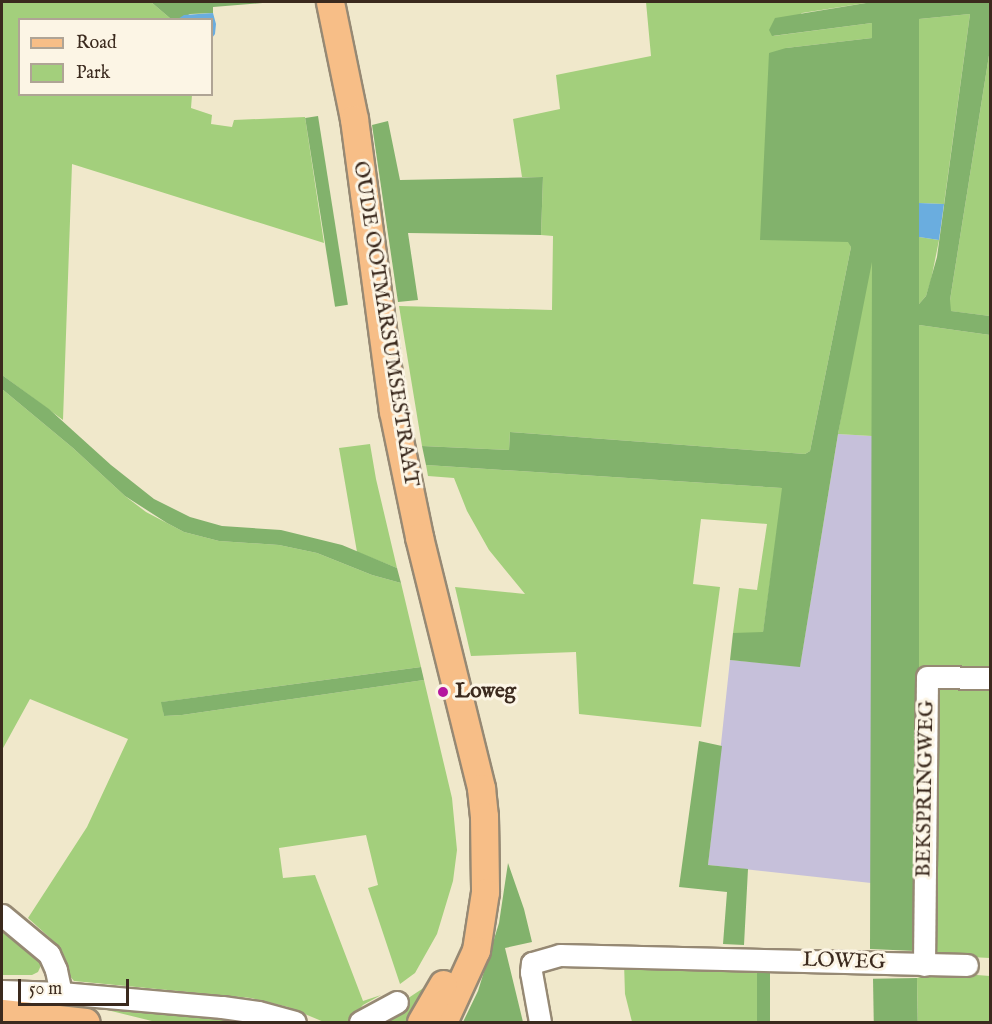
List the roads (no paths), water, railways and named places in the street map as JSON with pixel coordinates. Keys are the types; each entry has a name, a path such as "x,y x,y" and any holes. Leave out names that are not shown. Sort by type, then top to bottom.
{"main road":[{"name":"OUDE OOTMARSUMSESTRAAT","path":"330,2 354,119 393,411 419,537 481,788 486,850 485,892 476,950 443,1023"},
{"name":"OUDE OOTMARSUMSESTRAAT","path":"421,1023 480,916"},
{"path":"2,1013 86,1023"}],"street":[{"name":"BEKSPRINGWEG","path":"924,965 927,677 990,678"},
{"path":"2,915 49,954 56,970 61,993"},
{"name":"LOWEG","path":"540,1023 531,972 532,963 560,955 967,965"},
{"path":"2,992 61,993 222,1007 258,1012 295,1023"},
{"path":"360,1023 397,1002"}],"water":[{"path":"213,13 216,24 215,34 213,37 213,18 180,18 184,15"},
{"path":"919,203 944,204 939,240 919,237"}],"place":[{"name":"Loweg","path":"443,692"}]}
